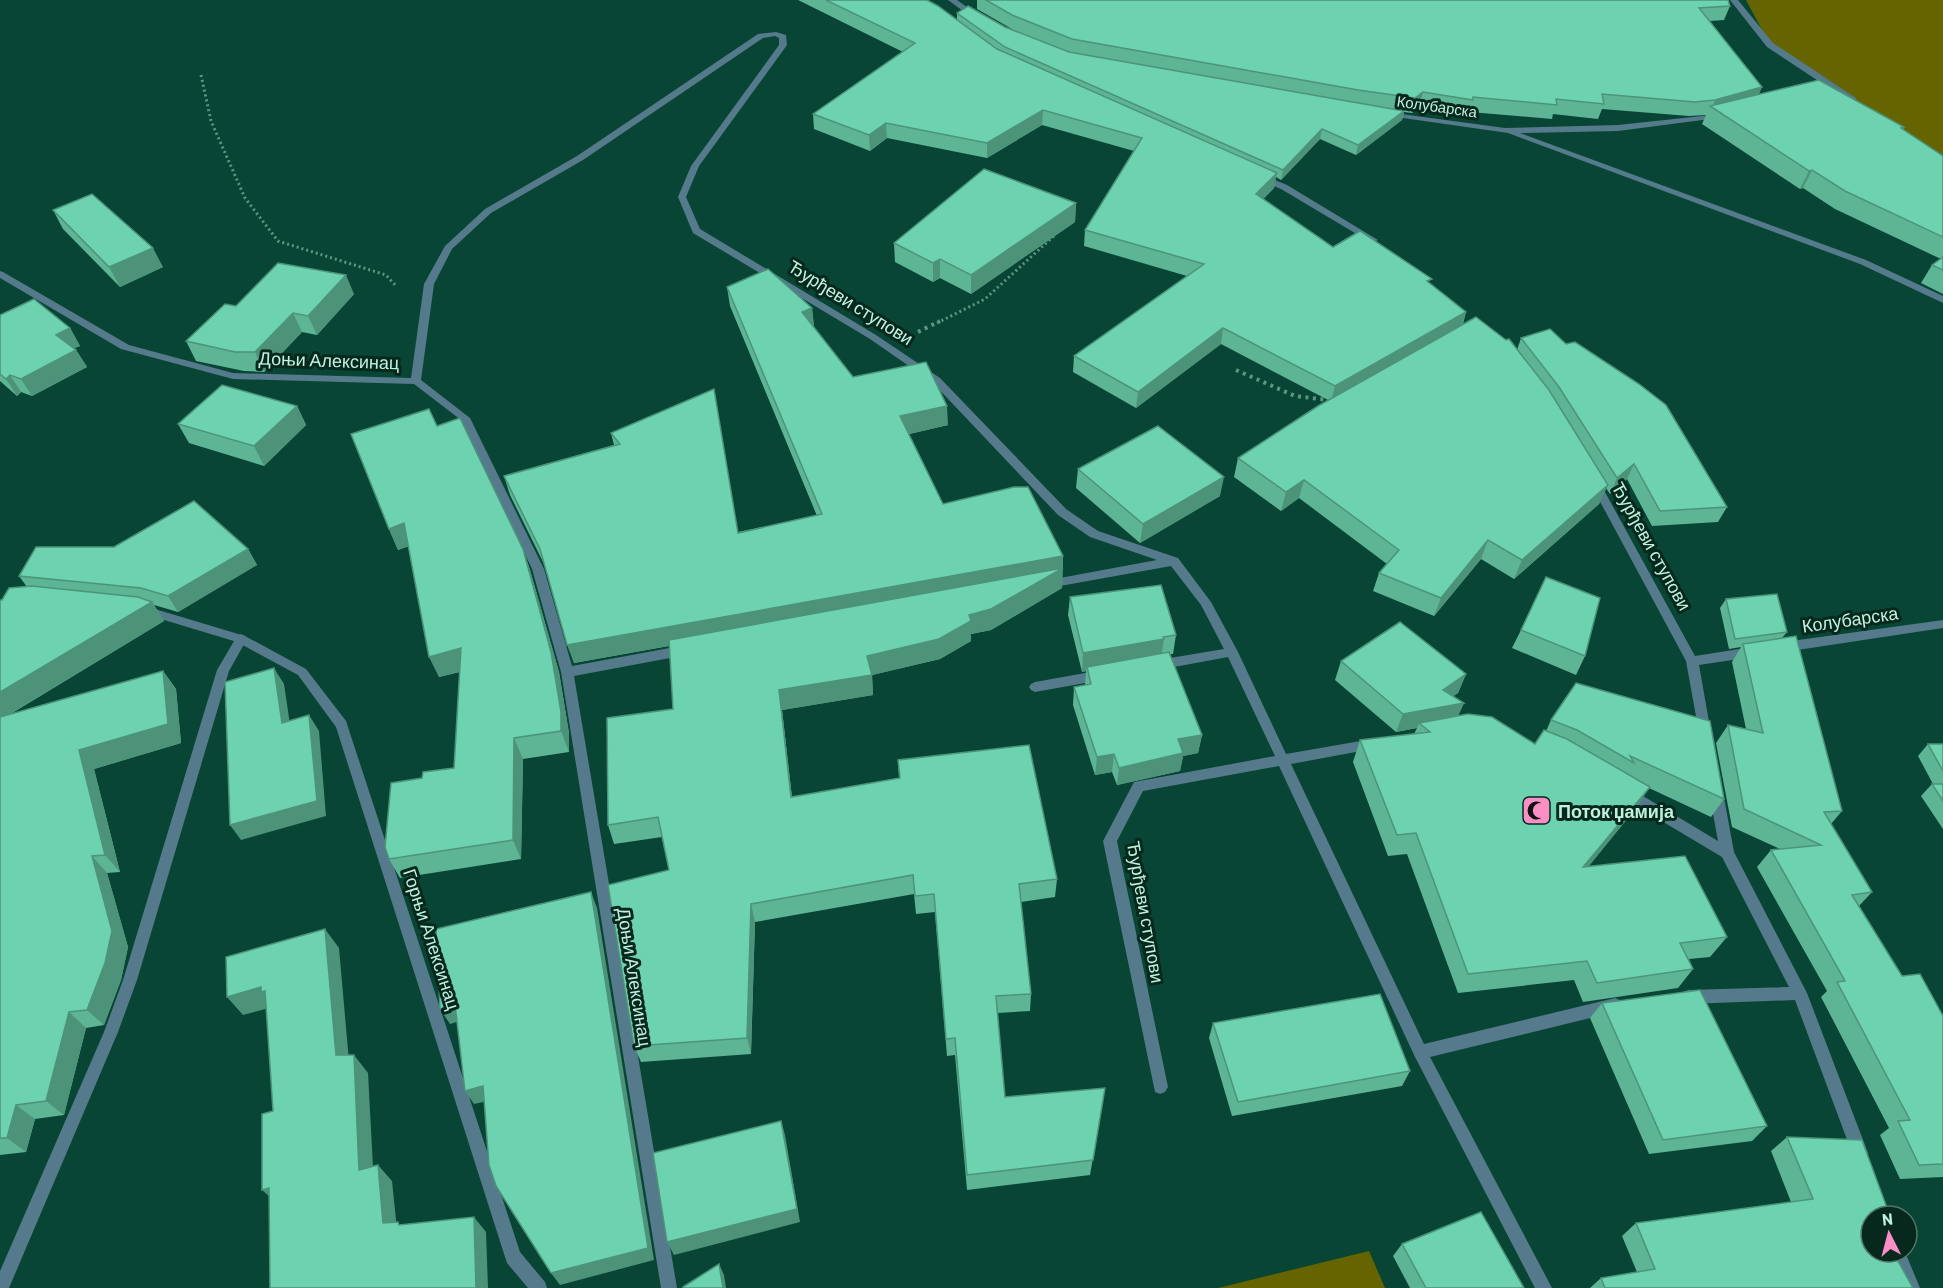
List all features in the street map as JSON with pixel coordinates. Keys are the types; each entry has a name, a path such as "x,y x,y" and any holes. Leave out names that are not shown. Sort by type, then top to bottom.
{"street":[{"path":"952,0 986,23"},
{"path":"1734,0 1770,45 1860,105"},
{"name":"Ђурђеви ступови","path":"426,312 429,284 448,248 488,212 580,158 761,36 776,34 783,37 783,45 695,166 682,197 696,231 888,346 936,380 1062,512 1094,534 1174,561"},
{"path":"1821,89 1832,86"},
{"name":"Колубарска","path":"1377,113 1505,131 1618,128 1709,119 1732,113"},
{"name":"Колубарска","path":"1505,131 1863,262 1943,300"},
{"path":"1251,173 1284,187 1379,246"},
{"name":"Доњи Алексинац","path":"0,274 125,347 233,376 416,381 465,418 538,569 567,672 669,1288"},
{"path":"416,381 426,312"},
{"name":"Ђурђеви ступови","path":"1591,476 1692,661 1706,740"},
{"path":"1035,586 1174,561 1204,602 1232,652 1420,1052 1544,1288"},
{"name":"Горњи Алексинац","path":"128,608 152,610 241,639 302,672 342,725 513,1257 539,1288"},
{"name":"Колубарска","path":"1692,661 1943,624"},
{"path":"1,1288 122,1001 223,670 241,639"},
{"path":"567,672 696,649"},
{"path":"1139,668 1232,652"},
{"path":"1035,687 1116,672"},
{"name":"Ђурђеви ступови","path":"1160,1088 1110,842 1139,786 1388,741"},
{"path":"1715,785 1727,853 1800,993 1863,1160"},
{"path":"1620,789 1727,853"},
{"path":"1676,997 1800,993"},
{"path":"1420,1052 1599,1007 1632,1003"},
{"path":"1902,1264 1912,1288"}],"path":[{"path":"201,75 211,121 230,159 245,198 279,241 386,276 426,312"},
{"path":"888,346 985,299 1060,229"},
{"path":"1236,370 1295,396 1330,400"}],"shaded area":[{"path":"1746,0 1943,0 1943,160 1770,45"},
{"path":"1369,1251 1385,1288 1218,1288"}],"building":[{"path":"826,0 927,0 997,49 1277,173 1256,194 1333,247 1360,231 1432,279 1427,281 1466,312 1335,386 1223,328 1138,392 1074,356 1204,264 1085,230 1142,138 1043,110 987,143 886,123 869,135 813,114 915,43"},
{"path":"986,0 1728,0 1730,6 1699,8 1762,87 1715,100 1695,102 1602,94 1604,104 1556,99 1557,105 1473,97 1473,100 1423,92 1415,98 1072,39 1012,15"},
{"path":"968,6 1005,27 1069,52 1404,111 1358,145 1322,129 1283,170 1005,47 957,13"},
{"path":"1819,80 1904,127 1901,128 1943,156 1943,237 1845,191 1812,170 1809,171 1710,106"},
{"path":"984,169 1076,203 971,275 940,259 933,263 894,243"},
{"path":"92,194 153,248 109,267 53,210"},
{"path":"1943,257 1943,270 1932,265"},
{"path":"278,263 346,275 308,316 293,313 255,352 235,352 186,341 225,304 236,306"},
{"path":"768,269 812,308 802,312 853,377 926,362 947,406 900,416 943,504 1014,487 1028,487 1063,556 567,645 540,549 504,476 620,444 611,433 714,389 738,533 822,514 727,287"},
{"path":"34,299 70,328 56,335 76,350 21,379 10,375 6,379 0,374 0,315"},
{"path":"1476,317 1506,340 1509,339 1549,390 1608,485 1522,560 1488,540 1441,598 1379,573 1399,550 1304,480 1286,492 1238,458 1318,406"},
{"path":"1550,329 1566,344 1575,342 1639,384 1666,405 1727,507 1660,511 1634,464 1617,478 1559,387 1521,338"},
{"path":"222,385 297,406 254,446 178,424"},
{"path":"429,409 437,426 460,418 523,549 551,652 561,712 561,731 514,738 513,840 389,859 385,847 391,783 422,778 423,772 454,768 461,648 429,657 404,523 389,529 351,434"},
{"path":"1158,426 1224,477 1143,524 1078,469"},
{"path":"194,501 248,549 168,596 141,588 19,576 36,547 114,547"},
{"path":"1063,568 991,609 969,615 971,621 939,639 867,656 872,675 779,690 791,797 900,778 898,760 1029,745 1057,879 1019,884 1031,994 996,996 1005,1097 1105,1088 1093,1160 967,1175 955,1038 946,1039 934,894 915,896 913,875 751,904 747,1038 634,1046 608,885 669,870 658,817 608,825 607,718 673,709 669,640"},
{"path":"1546,577 1600,598 1585,656 1521,630"},
{"path":"1161,585 1176,635 1083,653 1070,597"},
{"path":"32,586 138,597 152,602 0,692 0,600 9,588"},
{"path":"1777,594 1787,632 1735,639 1726,599"},
{"path":"1400,622 1466,674 1443,690 1464,703 1403,714 1341,661"},
{"path":"1796,636 1842,811 1824,812 1872,892 1852,895 1902,976 1920,974 1943,1016 1943,1164 1919,1165 1898,1121 1910,1120 1837,982 1845,981 1771,850 1821,845 1744,809 1728,725 1763,733 1743,644"},
{"path":"1169,652 1202,735 1178,739 1183,753 1119,768 1114,754 1097,757 1074,687 1091,684 1087,667"},
{"path":"274,668 282,723 309,715 317,801 230,825 225,682"},
{"path":"163,671 168,724 79,750 105,855 92,856 112,931 105,963 87,1010 69,1012 46,1101 16,1105 7,1138 0,1138 0,717"},
{"path":"1576,683 1710,721 1724,799 1630,756 1634,763 1577,730 1551,720"},
{"path":"1468,714 1492,717 1535,744 1544,730 1567,739 1650,787 1583,867 1685,856 1727,937 1680,943 1693,969 1597,983 1587,961 1468,974 1416,833 1397,835 1360,740 1430,732 1419,723"},
{"path":"1928,744 1943,744 1943,771"},
{"path":"1932,784 1943,784 1943,801"},
{"path":"591,892 648,1248 551,1273 496,1186 489,1165 483,1086 465,1091 455,1005 440,1009 436,929"},
{"path":"325,929 336,1055 354,1055 359,1170 378,1165 383,1223 398,1222 399,1225 474,1217 476,1288 270,1288 269,1188 262,1190 262,1114 273,1111 265,991 261,992 261,987 227,997 226,957"},
{"path":"1700,990 1767,1126 1663,1140 1602,1003"},
{"path":"1380,994 1410,1071 1238,1102 1213,1023"},
{"path":"781,1121 797,1209 667,1242 653,1153"},
{"path":"1787,1137 1862,1140 1886,1204 1859,1204 1859,1264 1900,1264 1913,1288 1605,1288 1601,1278 1655,1269 1636,1223 1813,1199"},
{"path":"1481,1212 1524,1288 1426,1288 1402,1244"},
{"path":"719,1264 723,1288 683,1288 683,1287"}],"place":[{"name":"Поток џамија","path":"1537,811"}]}
